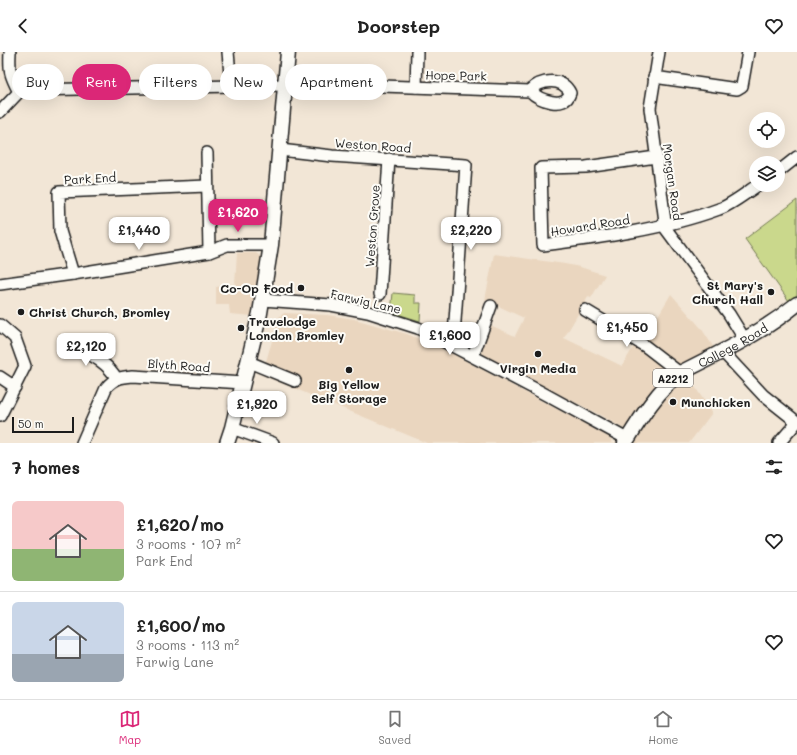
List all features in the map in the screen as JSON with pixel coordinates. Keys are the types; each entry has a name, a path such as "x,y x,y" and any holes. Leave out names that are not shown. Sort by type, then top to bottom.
{"main road":[{"path":"287,64 288,52"},
{"path":"227,443 249,362 263,300 272,245 285,92"},
{"name":"College Road","path":"626,441 661,390 680,373 745,340 784,315 797,304"}],"street":[{"path":"6,77 9,66 10,52"},
{"path":"228,52 229,64"},
{"path":"416,87 417,52"},
{"name":"Morgan Road","path":"659,52 650,108 666,228 729,314 745,340"},
{"path":"654,77 737,89 742,86 748,52"},
{"name":"Hope Park","path":"64,89 220,86"},
{"name":"Hope Park","path":"387,86 530,91"},
{"path":"0,112 12,99"},
{"name":"Weston Road","path":"280,150 332,156 466,165 457,331"},
{"path":"207,153 206,186 209,252"},
{"name":"Howard Road","path":"656,157 586,167 541,168 543,245 586,240 666,225"},
{"path":"785,166 797,157"},
{"name":"Weston Grove","path":"380,294 389,159"},
{"name":"Park End","path":"73,274 60,231 58,192 206,186"},
{"path":"666,225 721,209 749,191"},
{"path":"0,284 209,252 227,245 272,245"},
{"name":"Farwig Lane","path":"263,300 331,305 368,312 418,328 473,356 626,441"},
{"path":"473,356 491,306"},
{"path":"585,310 645,346 680,373"},
{"path":"0,325 15,338 25,366 0,416"},
{"path":"69,343 104,364 111,370 116,378 110,382 106,388 82,443"},
{"path":"723,352 763,396 797,422 779,443"},
{"path":"249,362 295,380"},
{"name":"Blyth Road","path":"116,378 133,376 243,383"},
{"path":"0,378 15,387"},
{"path":"232,428 273,443"}],"shaded area":[{"path":"237,253 256,253 261,257 258,289 253,316 230,314 229,305 216,305 216,287 235,284"},
{"path":"494,254 565,264 605,275 591,298 588,297 564,338 622,366 637,341 642,343 671,294 701,328 718,354 680,373 631,433 604,417 483,355 481,350 490,325 515,336 524,318 485,300"},
{"path":"284,313 327,315 354,319 407,334 443,349 602,433 610,438 612,443 427,443 262,375 279,317"},
{"path":"688,376 712,413 689,443 630,443 670,388"}],"green space":[{"path":"797,200 797,295 789,301 745,239"},
{"path":"393,293 415,295 415,303 421,303 420,321 391,312"}],"place":[{"name":"Co-Op Food","path":"301,288"},
{"name":"St Mary's Church Hall","path":"771,292"},
{"name":"Christ Church, Bromley","path":"21,312"},
{"name":"Travelodge London Bromley","path":"241,328"},
{"name":"Virgin Media","path":"538,354"},
{"name":"Big Yellow Self Storage","path":"349,370"},
{"name":"Munchicken","path":"673,402"}]}
